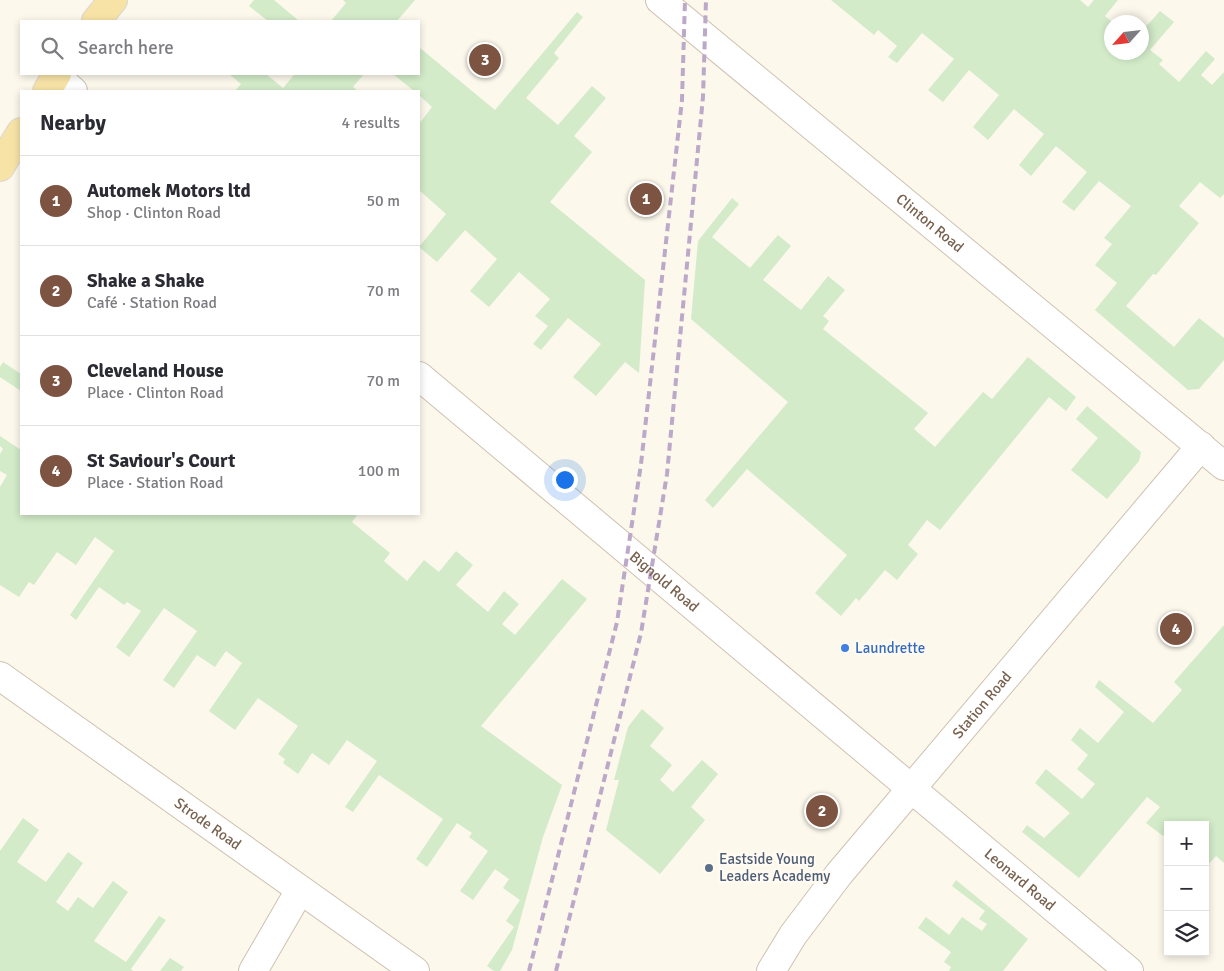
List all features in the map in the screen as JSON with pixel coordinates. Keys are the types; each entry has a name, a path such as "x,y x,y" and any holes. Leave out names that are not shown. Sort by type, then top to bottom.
{"main road":[{"path":"97,20 112,0"},
{"path":"0,167 20,134"}],"street":[{"name":"Clinton Road","path":"660,0 1052,326 1224,466"},
{"name":"Bignold Road","path":"420,377 909,789"},
{"name":"Station Road","path":"772,971 793,935 839,874 1201,446"},
{"name":"Strode Road","path":"0,676 415,971"},
{"name":"Leonard Road","path":"909,789 1128,971"},
{"path":"253,971 300,890"}],"green space":[{"path":"254,0 274,0 298,20 267,20 249,6"},
{"path":"343,0 415,0 398,20 332,20 346,3"},
{"path":"831,0 1080,0 1088,7 1094,0 1118,0 1104,15 1104,60 1149,60 1149,23 1160,11 1174,22 1150,50 1163,60 1159,64 1179,82 1206,51 1215,59 1201,75 1212,85 1224,72 1224,194 1220,198 1200,182 1179,206 1199,223 1156,275 1153,274 1126,306 1174,347 1199,318 1224,338 1224,360 1199,389 1188,390 1095,310 1117,283 1095,265 1112,244 1104,238 1131,206 1099,181 1074,211 1062,202 1087,172 1056,146 1031,176 1019,165 1044,134 1014,109 988,140 973,127 999,95 969,70 943,102 928,90 954,59 922,33 897,63 888,57 897,46 878,30 874,35"},
{"path":"577,12 583,17 554,53 559,58 526,98 558,125 592,86 606,98 574,136 592,152 550,202 645,280 639,373 625,362 596,396 573,377 601,344 568,318 541,350 533,344 548,326 535,316 550,299 519,272 489,307 470,291 497,259 465,230 437,262 420,248 446,214 420,191 420,123 432,107 420,96 420,90 413,90 394,75 420,75 420,48 495,110"},
{"path":"230,75 267,75 283,88 294,75 363,75 353,87 357,90 236,90 241,84"},
{"path":"732,198 739,204 712,237 750,268 778,235 791,246 763,280 801,310 828,276 845,290 823,316 829,321 823,329 928,413 914,429 935,447 983,392 992,399 1028,357 1076,397 1066,411 1049,397 940,530 927,520 908,545 918,554 897,580 885,570 859,601 856,598 841,616 815,593 847,555 747,469 713,508 705,500 788,402 691,319 698,241"},
{"path":"3,362 20,373 20,390 0,377 0,367"},
{"path":"1087,406 1141,452 1139,461 1107,499 1071,470 1098,438 1076,419"},
{"path":"0,436 20,449 20,515 357,515 352,522 390,553 384,561 407,581 424,560 439,572 456,551 473,565 456,585 488,612 504,591 519,604 502,624 515,635 562,579 587,599 481,726 562,785 543,837 512,950 500,971 494,971 487,966 514,927 506,921 520,900 503,888 509,879 495,869 473,900 460,891 488,851 469,837 472,833 457,823 427,867 416,859 443,819 379,775 353,812 345,807 377,761 347,740 329,765 312,753 298,774 283,763 285,759 278,754 298,726 258,698 235,730 209,711 242,663 226,651 215,667 197,655 174,688 163,680 197,631 164,608 129,657 116,647 141,611 127,602 124,605 99,587 76,620 70,615 114,551 95,537 76,565 57,552 34,585 29,582 19,597 0,585 0,487 7,475 0,471 0,454 3,449 0,446"},
{"path":"1224,625 1224,863 1216,856 1209,864 1209,821 1164,821 1163,836 1146,823 1160,807 1147,797 1079,878 1022,832 1027,825 1044,838 1070,813 1035,783 1046,769 1082,799 1095,784 1077,769 1088,755 1071,740 1080,728 1098,743 1124,712 1095,687 1099,680 1153,723 1182,690 1174,682"},
{"path":"642,709 664,728 650,746 672,765 660,780 673,792 702,760 718,774 691,807 705,820 660,874 606,830 619,780 614,780 628,727"},
{"path":"23,818 39,830 17,862 46,882 68,852 83,863 56,902 68,911 78,897 93,908 113,881 128,892 94,941 126,962 159,916 166,920 131,969 133,971 0,971 0,851"},
{"path":"956,880 1028,939 1003,971 949,971 951,967 944,962 951,952 918,928 926,917 949,935 962,917 982,931 987,924 979,919 985,911 952,886"},
{"path":"170,958 184,967 181,971 160,971"}],"railway":[{"path":"529,971 617,622 641,464 682,100 685,0"},
{"path":"556,971 641,633 667,474 703,97 706,0"}],"place":[{"name":"Cleveland House","path":"485,60"},
{"name":"Automek Motors ltd","path":"646,199"},
{"name":"St Saviour's Court","path":"1176,629"},
{"name":"Laundrette","path":"845,648"},
{"name":"Shake a Shake","path":"822,811"},
{"name":"Eastside Young Leaders Academy","path":"709,868"}]}
